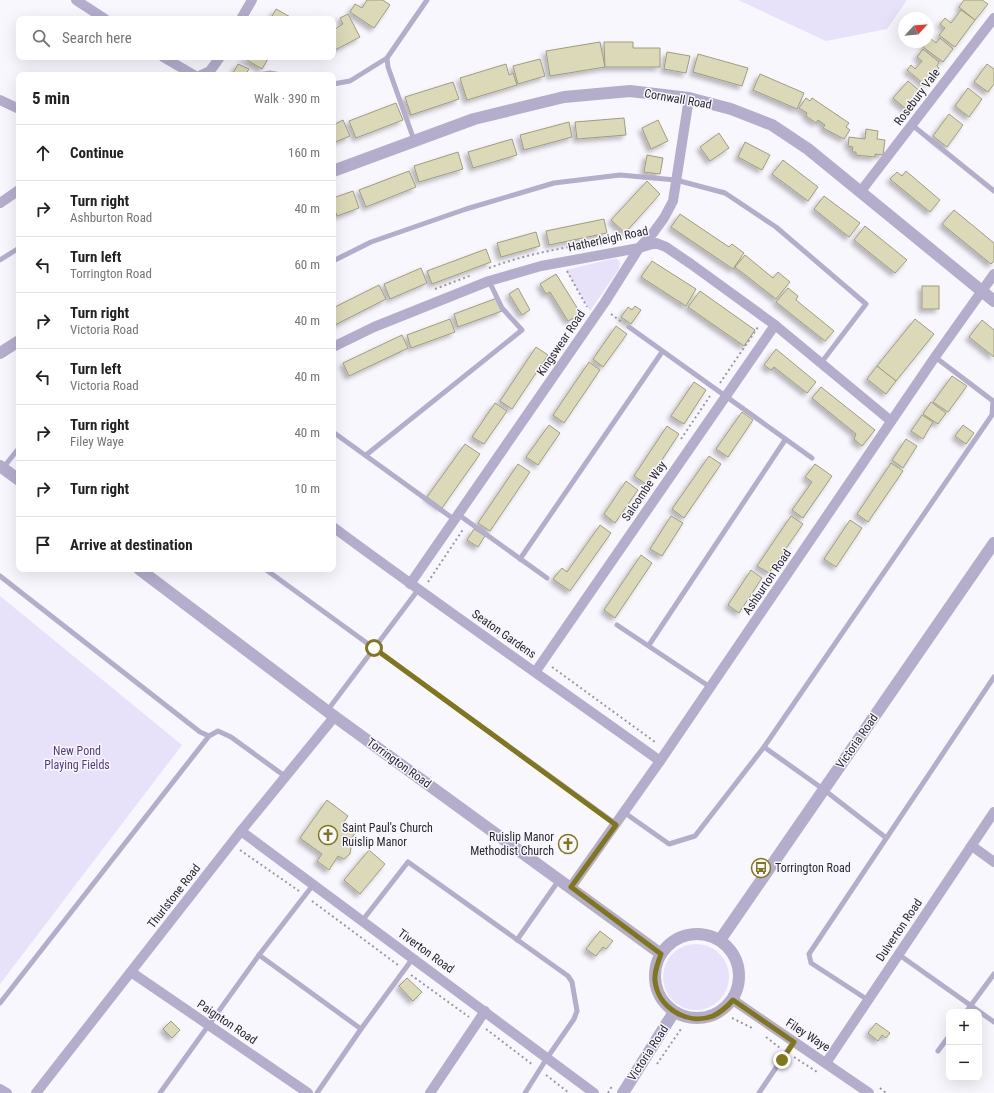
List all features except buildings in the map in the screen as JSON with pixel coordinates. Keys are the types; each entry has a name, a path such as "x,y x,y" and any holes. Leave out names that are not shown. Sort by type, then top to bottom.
{"street":[{"path":"76,0 100,16"},
{"path":"243,16 252,0"},
{"name":"Rosebury Vale","path":"861,191 994,18"},
{"path":"168,60 186,72"},
{"path":"208,72 218,60"},
{"name":"Cornwall Road","path":"336,170 474,119 564,97 630,91 689,98 731,109 772,125 808,148 994,301"},
{"name":"Kingswear Road","path":"414,587 457,517 605,302 639,248 653,234 664,218 673,201 689,98"},
{"path":"0,100 16,108"},
{"path":"0,203 16,192"},
{"name":"Hatherleigh Road","path":"336,346 374,327 489,281 541,266 639,248 656,243 666,247 775,325 891,421"},
{"name":"Ashburton Road","path":"571,887 616,825 891,421 994,274"},
{"name":"Salcombe Way","path":"536,672 725,395 775,325"},
{"path":"0,353 16,343"},
{"path":"2,467 16,478"},
{"name":"Seaton Gardens","path":"336,529 414,587 660,761"},
{"name":"Victoria Road","path":"720,940 994,543"},
{"name":"Torrington Road","path":"143,572 331,713 661,954"},
{"name":"Thurlstone Road","path":"36,1093 241,831 286,778 331,713"},
{"name":"Dulverton Road","path":"826,1063 994,812"},
{"name":"Tiverton Road","path":"241,831 594,1093"},
{"path":"972,846 994,862"},
{"name":"Victoria Road","path":"693,934 707,934 720,940 730,949 737,961 740,974 738,988 733,1000 724,1010 712,1016 699,1019 686,1017 674,1012 665,1004 658,994 655,982 655,969 661,954 667,946 679,938 693,934"},
{"name":"Paignton Road","path":"131,972 308,1093"},
{"name":"Filey Waye","path":"733,1000 869,1093"},
{"path":"430,1093 485,1011"},
{"name":"Victoria Road","path":"623,1093 674,1012"},
{"path":"0,1089 6,1093"}],"lane":[{"path":"336,83 350,81 387,58 427,0"},
{"path":"387,58 388,67 414,140"},
{"path":"912,124 994,191"},
{"path":"336,260 385,237 466,209 554,182 620,175 676,180 725,193 776,227 866,304 821,363"},
{"path":"0,260 16,250"},
{"path":"366,455 522,330 502,308 489,281"},
{"path":"629,327 812,458"},
{"path":"520,559 662,352"},
{"path":"624,813 669,844 694,836 764,747 992,415 993,401 935,357"},
{"path":"336,434 547,578"},
{"path":"649,645 786,440"},
{"path":"2,467 16,451"},
{"path":"269,572 616,825"},
{"path":"0,576 193,727 209,736"},
{"path":"331,713 414,587"},
{"path":"617,625 710,687"},
{"path":"868,1000 812,963 809,954 885,837 994,677"},
{"path":"0,1003 209,736 218,731 231,737 286,778"},
{"path":"764,747 823,789 885,837"},
{"path":"362,921 408,862 568,976 572,982 577,1011 574,1019 546,1058 525,1093"},
{"path":"517,940 560,879"},
{"path":"160,1093 259,955 313,885"},
{"path":"898,954 994,1022"},
{"path":"259,955 361,1029"},
{"path":"317,1093 361,1029 413,958"},
{"path":"969,1009 994,974"},
{"path":"938,1050 946,1040"},
{"path":"759,1093 794,1042"}],"path":[{"path":"573,269 566,270 590,311"},
{"path":"608,312 629,327"},
{"path":"758,326 769,334"},
{"path":"550,666 659,745"},
{"path":"657,1065 681,1029"}],"green space":[{"path":"738,0 907,0 887,29 826,41"},
{"path":"617,259 620,262 619,269 590,311 566,270"},
{"name":"New Pond Playing Fields","path":"0,596 182,745 0,984"},
{"path":"696,944 709,946 724,959 727,964 729,977 727,990 714,1005 709,1008 696,1010 683,1008 668,995 665,990 663,977 665,964 678,949 683,946"}],"place":[{"name":"Saint Paul's Church Ruislip Manor","path":"328,835"},
{"name":"Ruislip Manor Methodist Church","path":"568,844"},
{"name":"Torrington Road","path":"761,868"}],"route":[{"path":"374,648 616,825 571,887 661,954 655,969 655,982 658,994 665,1004 674,1012 686,1017 699,1019 712,1016 724,1010 733,1000 794,1042 782,1060"}]}
